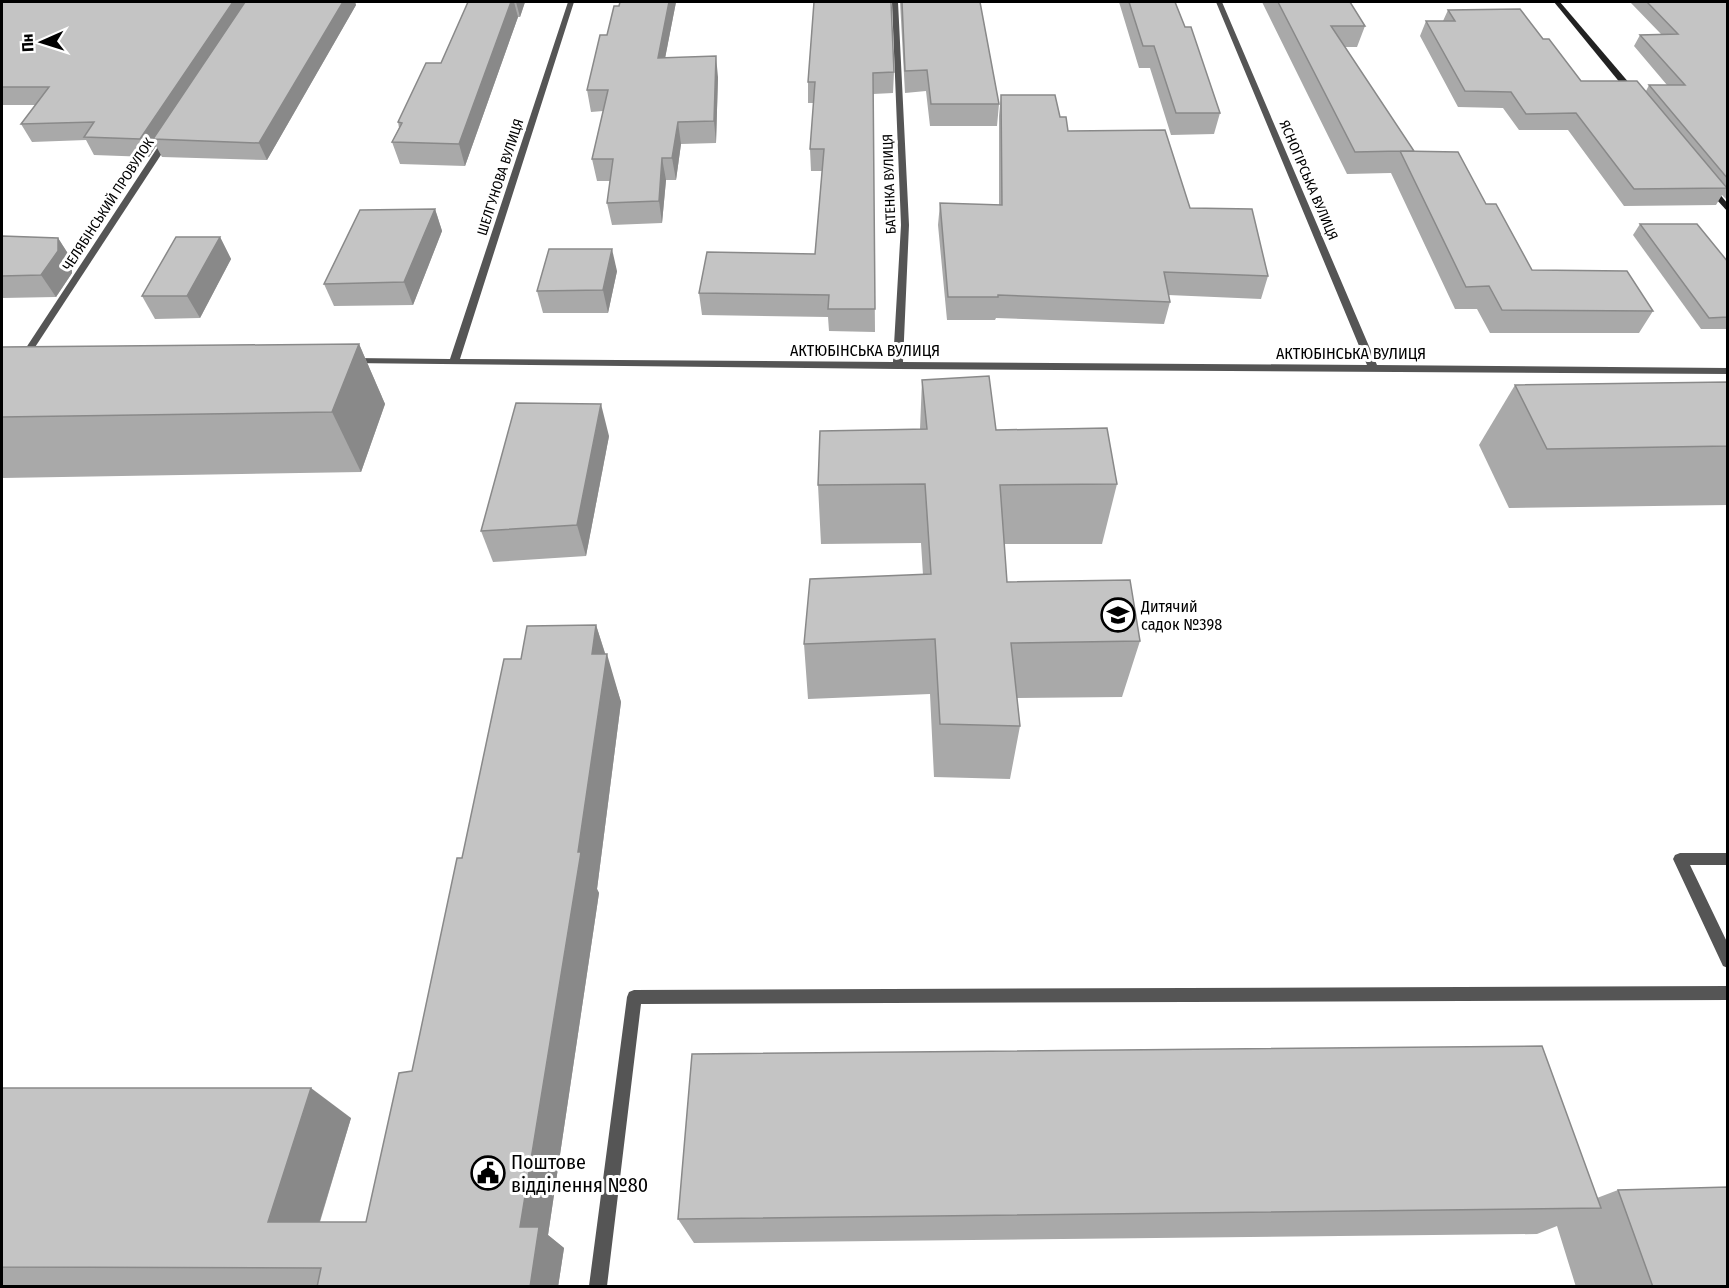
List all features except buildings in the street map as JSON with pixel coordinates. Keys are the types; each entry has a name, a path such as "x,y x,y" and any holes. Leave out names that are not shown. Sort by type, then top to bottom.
{"street":[{"name":"ШЕЛГУНОВА ВУЛИЦЯ","path":"454,361 572,2"},
{"name":"БАТЕНКА ВУЛИЦЯ","path":"895,2 905,225 898,366"},
{"name":"ЯСНОГІРСЬКА ВУЛИЦЯ","path":"1219,2 1373,368"},
{"path":"1557,2 1639,101"},
{"name":"ЧЕЛЯБІНСЬКИЙ ПРОВУЛОК","path":"34,360 17,360 172,131"},
{"path":"1705,182 1728,210"},
{"name":"АКТЮБІНСЬКА ВУЛИЦЯ","path":"346,361 1728,371"},
{"path":"1728,859 1680,859 1728,961"},
{"path":"598,1287 634,997 1728,993"}],"place":[{"name":"Дитячий садок №398","path":"1118,615"},
{"name":"Поштове відділення №80","path":"488,1173"}]}
